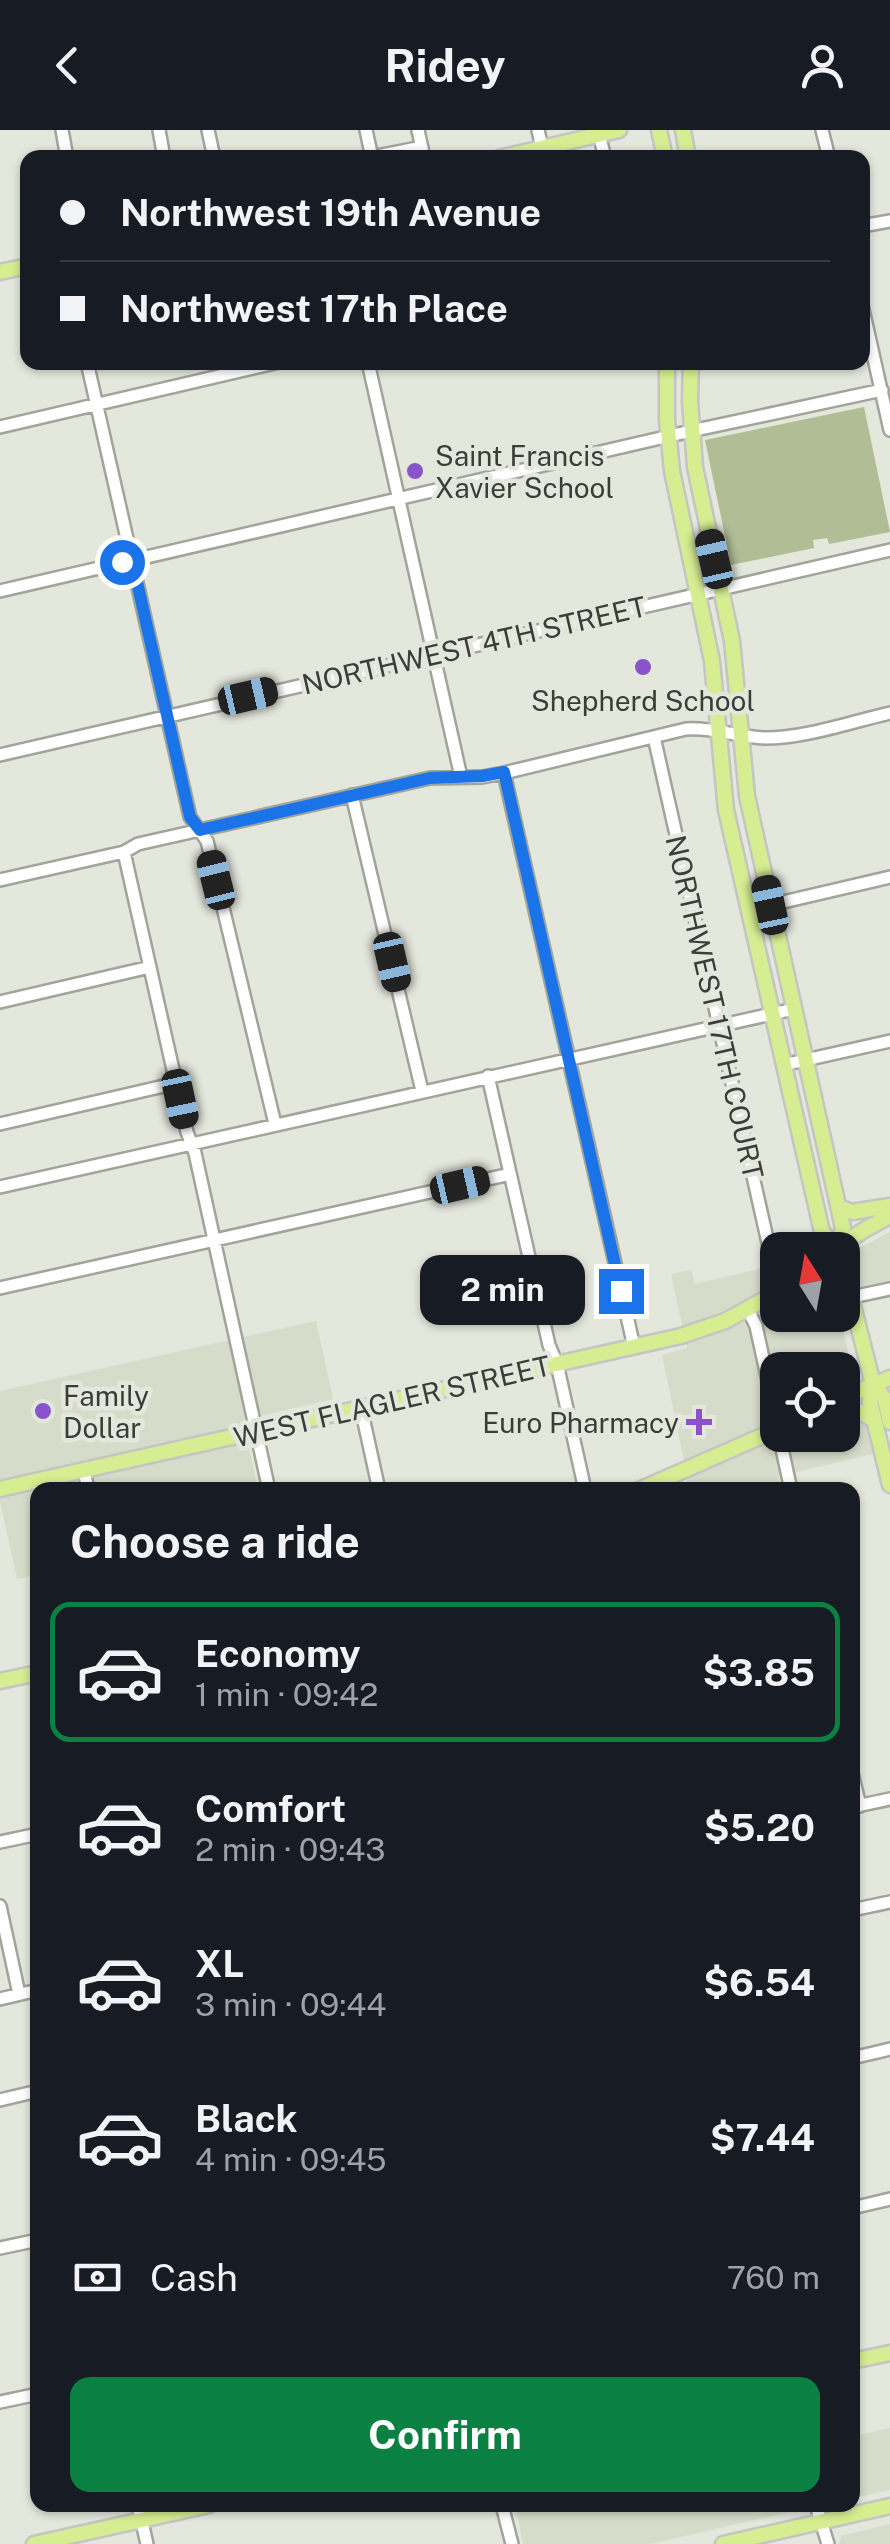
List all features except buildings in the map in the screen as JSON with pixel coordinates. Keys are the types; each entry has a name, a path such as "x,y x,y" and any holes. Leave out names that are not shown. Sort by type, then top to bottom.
{"main road":[{"path":"533,150 619,130"},
{"path":"667,370 668,436 678,505 712,660 726,810 822,1232"},
{"path":"691,370 691,431 700,500 737,676 747,796 842,1232"},
{"path":"839,1207 852,1212 890,1206"},
{"path":"860,1237 890,1216"},
{"name":"WEST FLAGLER STREET","path":"31,1482 634,1347 700,1330 760,1303"},
{"path":"860,1330 873,1384 884,1399 890,1422"},
{"path":"860,1390 890,1378"},
{"path":"873,1384 870,1402 890,1485"},
{"path":"860,1412 874,1420"},
{"path":"658,1482 760,1438"},
{"name":"WEST FLAGLER STREET","path":"0,1489 30,1482"},
{"path":"0,1681 30,1675"},
{"path":"860,2359 890,2352"},
{"path":"723,2544 890,2506"},
{"path":"34,2544 140,2512"}],"street":[{"path":"538,130 542,148"},
{"path":"600,134 603,150"},
{"path":"870,339 890,430"},
{"path":"89,370 190,817 207,841 275,1124"},
{"path":"0,427 244,370"},
{"path":"370,370 462,777"},
{"path":"0,591 882,390"},
{"name":"NORTHWEST 4TH STREET","path":"0,754 890,550"},
{"path":"0,880 124,852 138,844 439,776 504,772 695,728 764,738 890,713"},
{"name":"NORTHWEST 17TH COURT","path":"654,737 766,1232"},
{"path":"504,772 634,1347"},
{"path":"352,795 422,1091"},
{"path":"124,852 267,1482"},
{"path":"749,910 890,877"},
{"path":"0,1002 150,967"},
{"path":"0,1187 794,1009"},
{"path":"783,1064 890,1041"},
{"path":"488,1076 583,1482"},
{"path":"0,1124 176,1083"},
{"path":"0,1288 510,1174"},
{"path":"860,1295 890,1288"},
{"path":"748,1310 762,1352"},
{"path":"360,1408 377,1482"},
{"path":"783,1452 789,1482"},
{"path":"84,1470 86,1482"},
{"path":"860,1806 890,1798"},
{"path":"0,1842 30,1836"},
{"path":"860,1908 890,1902"},
{"path":"0,1906 20,1994"},
{"path":"0,1999 30,1992"},
{"path":"860,2056 890,2050"},
{"path":"0,2100 30,2093"},
{"path":"860,2206 890,2200"},
{"path":"0,2248 30,2242"},
{"path":"0,2402 30,2396"},
{"path":"140,2512 146,2544"},
{"path":"504,2512 512,2544"},
{"path":"818,2512 828,2544"}],"shaded area":[{"path":"890,1232 890,1283 860,1291 860,1248"},
{"path":"760,1269 760,1332 843,1332 848,1352 760,1352 760,1452 860,1452 860,1398 874,1454 778,1476 779,1482 686,1482 662,1355 687,1348 671,1274 691,1270 695,1284"},
{"path":"316,1321 333,1399 243,1420 256,1482 30,1482 30,1576 17,1579 0,1502 0,1391"},
{"path":"890,2428 890,2490 860,2496 860,2434"},
{"path":"516,2512 790,2512 650,2544 523,2544"},
{"path":"890,2524 890,2544 839,2544 841,2536"}],"green space":[{"path":"864,407 890,532 829,544 827,538 813,540 814,548 731,565 705,440"}],"place":[{"name":"Saint Francis Xavier School","path":"415,471"},
{"name":"Shepherd School","path":"643,667"},
{"name":"Family Dollar","path":"43,1411"},
{"name":"Euro Pharmacy","path":"699,1422"}],"route":[{"path":"122,562 132,560 190,817 200,830 430,778 504,772 621,1291"}]}
